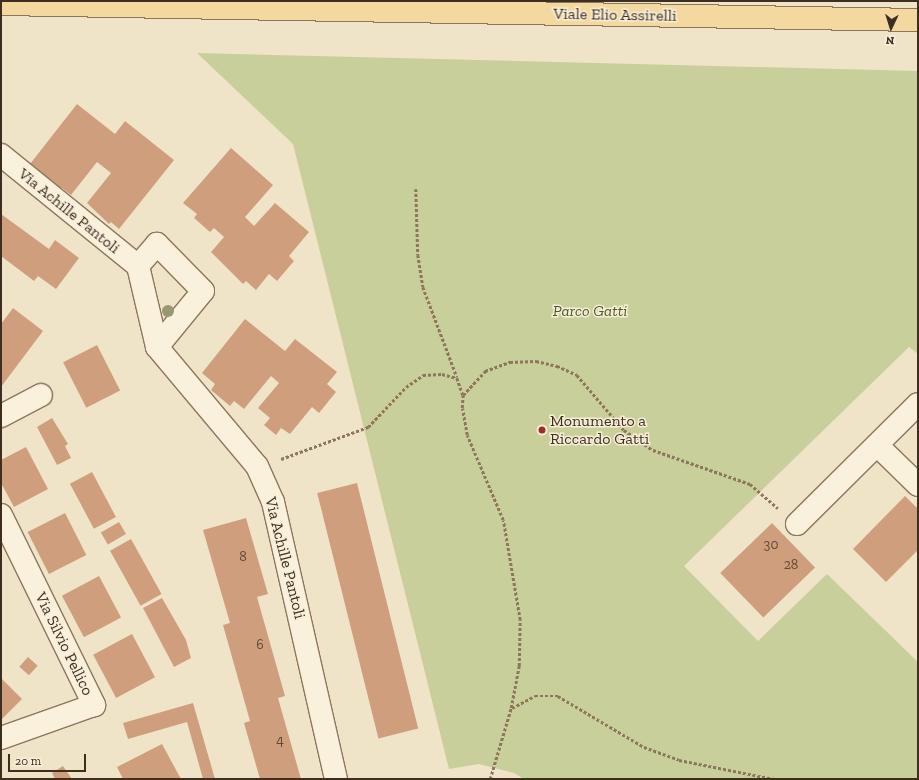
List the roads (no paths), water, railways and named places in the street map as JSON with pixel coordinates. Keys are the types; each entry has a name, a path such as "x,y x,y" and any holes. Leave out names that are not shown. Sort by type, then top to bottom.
{"main road":[{"name":"Viale Elio Assirelli","path":"1,4 918,20"}],"street":[{"name":"Via Achille Pantoli","path":"1,155 138,266 157,347 257,466 273,502 336,779"},
{"path":"138,266 157,244 203,291 157,347"},
{"path":"1,416 42,395"},
{"path":"797,524 918,404"},
{"path":"877,445 918,485"},
{"name":"Via Silvio Pellico","path":"1,515 94,705 1,738"}],"place":[{"name":"Monumento a Riccardo Gatti","path":"542,430"}],"park label":[{"name":"Parco Gatti","path":"590,311"}]}
